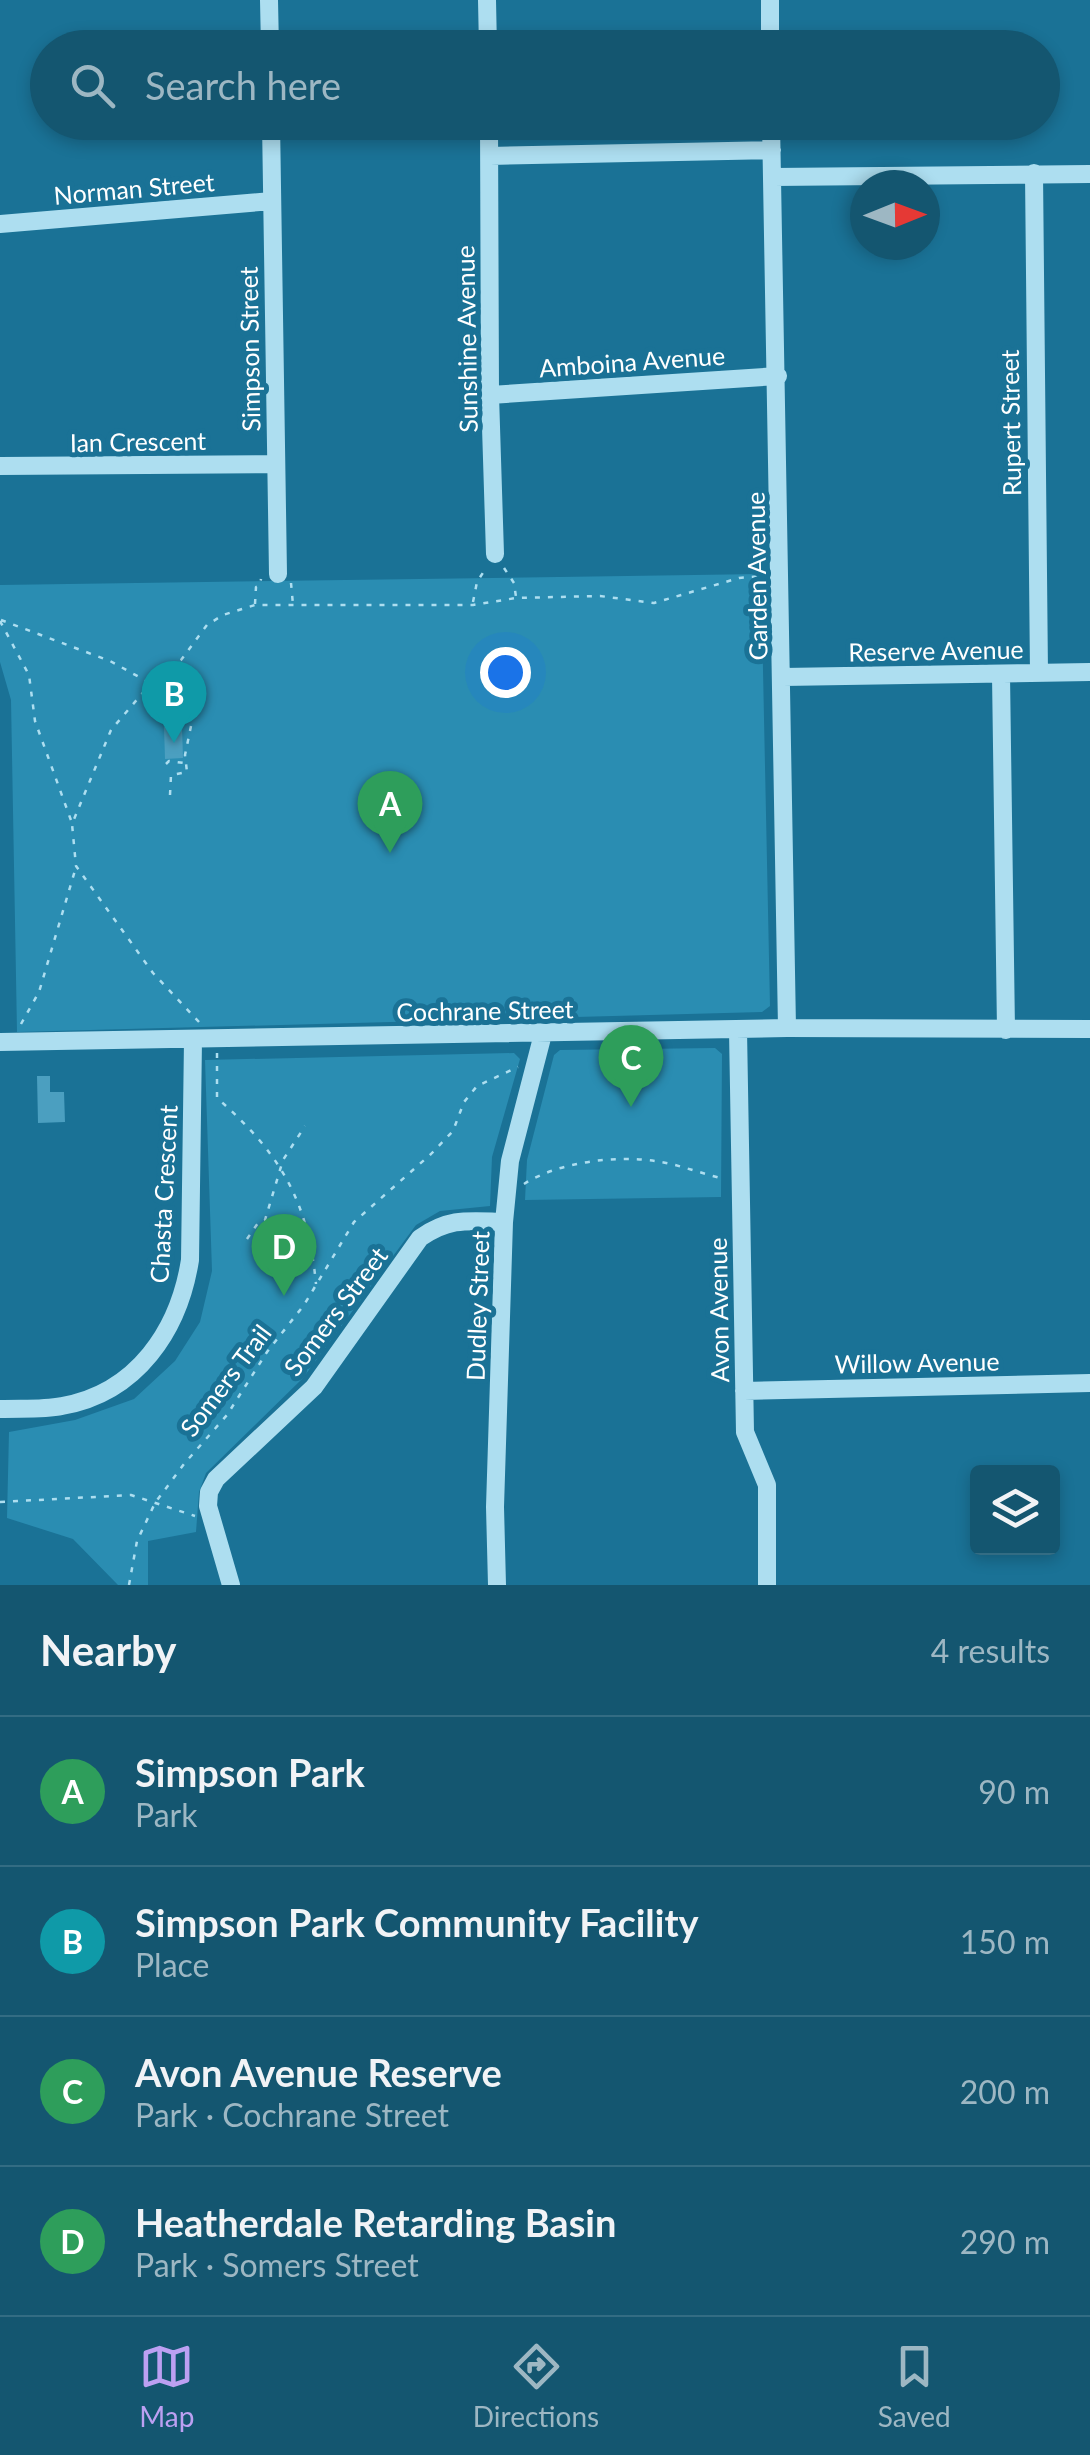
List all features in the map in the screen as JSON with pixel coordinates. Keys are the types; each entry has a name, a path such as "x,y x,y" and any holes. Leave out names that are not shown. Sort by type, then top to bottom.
{"street":[{"path":"269,0 270,30"},
{"path":"487,0 488,30"},
{"path":"770,0 770,30"},
{"name":"Simpson Street","path":"271,140 278,574"},
{"name":"Sunshine Avenue","path":"490,140 490,396 496,554"},
{"name":"Garden Avenue","path":"772,140 787,1028"},
{"path":"490,156 772,150"},
{"name":"Rupert Street","path":"1034,173 1039,673"},
{"path":"772,176 1090,174"},
{"name":"Norman Street","path":"0,224 272,201"},
{"name":"Amboina Avenue","path":"490,396 778,376"},
{"name":"Ian Crescent","path":"0,466 276,464"},
{"name":"Reserve Avenue","path":"782,676 1090,672"},
{"path":"1001,674 1006,1030"},
{"name":"Cochrane Street","path":"8,1042 787,1028 1090,1029"},
{"name":"Avon Avenue","path":"738,1030 745,1432 766,1485 767,1585"},
{"name":"Dudley Street","path":"496,1585 495,1507 506,1196 510,1161 543,1034"},
{"name":"Chasta Crescent","path":"0,1409 61,1406 91,1397 122,1380 149,1357 171,1326 184,1293 190,1260 193,1040"},
{"name":"Somers Street","path":"231,1585 211,1520 210,1492 216,1479 314,1387 420,1238 438,1225 458,1220 504,1222"},
{"name":"Willow Avenue","path":"744,1391 1090,1383"}],"path":[{"path":"473,605 477,582 496,554 514,583 516,598"},
{"path":"72,824 111,730 152,682 181,660 208,625 222,615 255,605 473,605 516,598 600,596 654,603 739,578 781,574"},
{"path":"0,620 66,642 152,682 181,700"},
{"path":"0,620 29,675 35,721 72,824 76,866 39,992 8,1042"},
{"path":"170,795 172,775 187,772 191,726 181,700 181,660"},
{"path":"166,764 175,760 185,763"},
{"path":"76,866 152,973 217,1040 217,1098 251,1128 290,1182 304,1214 316,1284"},
{"name":"Somers Trail","path":"129,1585 136,1541 156,1502 228,1415 354,1222 453,1131 464,1102 477,1086 536,1058"},
{"path":"247,1238 265,1220 280,1168 305,1126"},
{"path":"506,1196 541,1173 589,1162 656,1161 742,1182"},
{"path":"0,1502 131,1495 211,1520"}],"shaded area":[{"path":"761,574 770,1006 762,1012 17,1032 11,700 0,662 0,585"},
{"path":"715,1048 722,1054 721,1197 525,1200 527,1160 554,1055 560,1050"},
{"path":"514,1053 520,1059 492,1157 490,1206 440,1211 416,1225 303,1378 206,1473 199,1492 196,1532 148,1541 148,1585 118,1585 73,1539 7,1518 9,1432 75,1420 134,1399 175,1361 200,1322 212,1271 205,1060"}],"building":[{"path":"164,727 182,727 183,758 165,759"},
{"path":"37,1076 50,1076 50,1092 64,1092 65,1122 38,1123"}],"place":[{"name":"Simpson Park Community Facility","path":"174,743"},
{"name":"Simpson Park","path":"390,853"},
{"name":"Avon Avenue Reserve","path":"631,1107"},
{"name":"Heatherdale Retarding Basin","path":"284,1296"}]}
